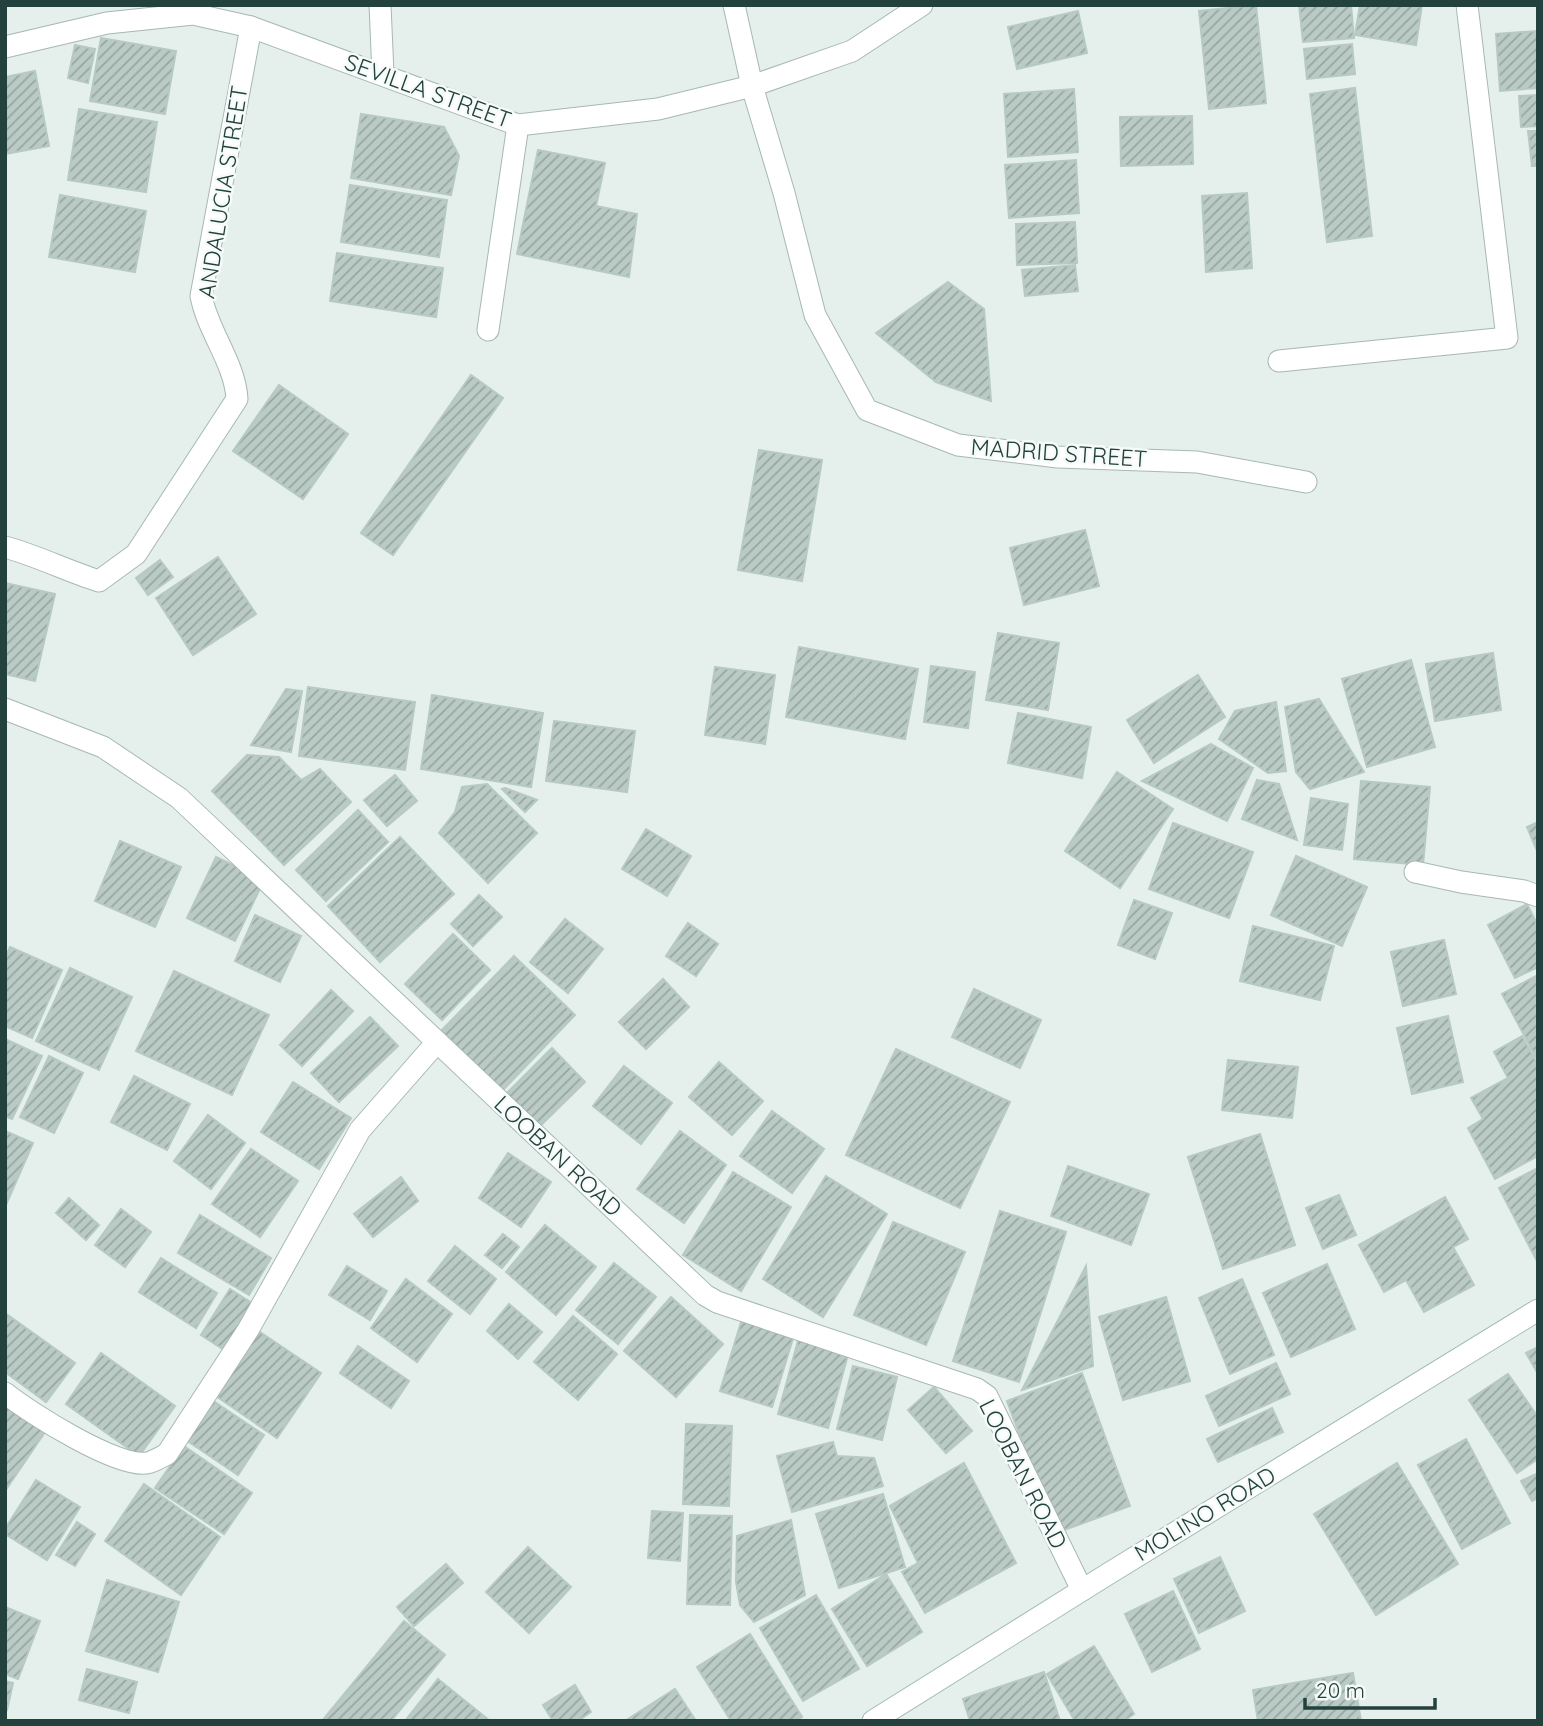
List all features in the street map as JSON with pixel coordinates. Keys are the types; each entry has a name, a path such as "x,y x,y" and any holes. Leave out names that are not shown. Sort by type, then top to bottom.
{"street":[{"path":"380,5 383,74"},
{"name":"MADRID STREET","path":"734,5 752,86 784,193 815,315 867,410 958,446 1058,457 1197,462 1306,482"},
{"name":"SEVILLA STREET","path":"5,47 107,23 193,14 251,27 518,125 658,109 752,86 852,51 922,5"},
{"path":"1279,361 1507,338 1467,5"},
{"name":"ANDALUCIA STREET","path":"5,547 38,556 99,581 136,554 237,399 236,382 205,313 201,296 251,27"},
{"path":"488,330 518,125"},
{"name":"LOOBAN ROAD","path":"5,709 103,747 179,798 705,1295 717,1302 977,1389 987,1396 1082,1590"},
{"path":"1415,872 1524,891 1538,896"},
{"path":"5,1393 42,1421 130,1462 148,1463 167,1454 248,1330 360,1130 437,1041"},
{"name":"MOLINO ROAD","path":"873,1721 1538,1310"}],"building":[{"path":"1256,5 1266,103 1209,109 1199,11"},
{"path":"1299,5 1351,5 1354,38 1303,42"},
{"path":"1360,5 1422,5 1416,45 1355,35"},
{"path":"1078,11 1087,53 1017,69 1008,27"},
{"path":"1538,31 1538,88 1500,91 1496,34"},
{"path":"101,38 176,51 165,114 90,101"},
{"path":"1352,44 1355,74 1307,79 1304,49"},
{"path":"75,45 95,49 88,83 68,78"},
{"path":"35,71 49,146 5,154 5,77"},
{"path":"1355,88 1372,236 1327,242 1310,94"},
{"path":"1074,89 1078,152 1008,157 1004,94"},
{"path":"1538,95 1538,126 1521,127 1519,96"},
{"path":"79,109 157,122 146,192 68,180"},
{"path":"361,114 444,127 459,156 451,195 351,178"},
{"path":"1192,116 1193,164 1121,166 1120,117"},
{"path":"1528,131 1538,131 1538,166 1532,166"},
{"path":"538,150 605,163 596,206 637,214 629,277 517,254"},
{"path":"1076,160 1079,213 1009,218 1005,165"},
{"path":"350,185 447,200 439,257 341,242"},
{"path":"1247,193 1252,268 1206,272 1202,196"},
{"path":"60,195 146,211 135,272 49,257"},
{"path":"1075,222 1077,263 1017,265 1016,224"},
{"path":"337,253 443,268 436,317 330,301"},
{"path":"1075,265 1078,291 1025,296 1022,270"},
{"path":"948,282 984,309 991,401 936,382 876,333"},
{"path":"471,375 503,398 393,555 361,533"},
{"path":"279,385 348,434 303,499 233,451"},
{"path":"759,450 822,460 802,581 738,570"},
{"path":"1085,530 1099,586 1024,605 1010,548"},
{"path":"218,557 256,614 193,655 156,598"},
{"path":"160,560 173,577 148,595 136,578"},
{"path":"5,583 55,594 35,681 5,674"},
{"path":"998,633 1059,643 1048,710 986,700"},
{"path":"799,647 918,669 905,739 786,717"},
{"path":"1493,653 1501,710 1435,721 1426,664"},
{"path":"1411,660 1435,747 1367,767 1342,679"},
{"path":"931,666 975,672 968,728 924,722"},
{"path":"715,667 775,675 765,744 705,735"},
{"path":"1198,675 1225,717 1154,763 1127,720"},
{"path":"308,687 415,702 405,770 299,756"},
{"path":"286,689 302,691 291,752 251,745"},
{"path":"432,695 543,713 531,787 421,769"},
{"path":"1319,699 1364,772 1310,789 1296,772 1285,707"},
{"path":"1276,702 1286,771 1268,773 1219,739 1235,711"},
{"path":"1018,713 1091,727 1082,778 1008,763"},
{"path":"554,721 635,731 627,792 546,781"},
{"path":"1211,744 1253,768 1227,821 1142,781"},
{"path":"247,755 279,757 301,780 320,769 351,802 284,865 212,791"},
{"path":"1117,772 1173,809 1120,888 1065,851"},
{"path":"395,775 417,801 387,826 364,800"},
{"path":"1257,780 1279,784 1297,840 1242,819"},
{"path":"1361,781 1430,787 1423,865 1354,859"},
{"path":"487,784 537,833 488,883 439,833 455,812 462,787"},
{"path":"502,789 537,800 525,812"},
{"path":"1311,798 1348,804 1342,850 1304,845"},
{"path":"358,810 388,842 326,901 296,870"},
{"path":"1538,822 1538,853 1527,827"},
{"path":"1173,823 1253,852 1229,918 1149,889"},
{"path":"646,829 691,856 667,896 622,869"},
{"path":"400,837 454,894 380,962 328,906"},
{"path":"120,841 181,867 155,927 95,901"},
{"path":"1296,856 1367,887 1342,946 1271,915"},
{"path":"216,857 264,880 235,941 187,918"},
{"path":"479,895 502,917 473,946 451,924"},
{"path":"1134,900 1172,913 1155,959 1118,945"},
{"path":"1527,904 1538,926 1538,967 1515,978 1488,925"},
{"path":"255,915 301,936 280,982 235,961"},
{"path":"565,919 603,949 568,993 530,962"},
{"path":"688,923 718,944 696,976 666,956"},
{"path":"1253,926 1334,946 1320,1000 1240,981"},
{"path":"453,934 490,970 442,1020 405,984"},
{"path":"1444,940 1456,994 1403,1006 1391,952"},
{"path":"10,947 62,970 32,1038 5,1026 5,958"},
{"path":"514,956 575,1015 501,1092 439,1033"},
{"path":"70,968 132,997 99,1070 36,1041"},
{"path":"174,971 269,1015 232,1095 136,1051"},
{"path":"1538,975 1538,1059 1537,1059 1502,994"},
{"path":"663,979 689,1007 646,1049 619,1022"},
{"path":"974,989 1041,1020 1020,1068 952,1037"},
{"path":"331,990 353,1011 302,1066 280,1045"},
{"path":"1448,1016 1463,1082 1412,1094 1397,1028"},
{"path":"370,1017 398,1046 339,1102 311,1073"},
{"path":"1522,1036 1538,1065 1538,1156 1495,1179 1468,1128 1483,1119 1471,1098 1508,1078 1494,1052"},
{"path":"5,1039 42,1056 12,1119 5,1116"},
{"path":"552,1048 585,1082 535,1131 503,1097"},
{"path":"896,1049 1010,1102 960,1208 846,1155"},
{"path":"49,1056 83,1073 54,1133 20,1117"},
{"path":"1228,1060 1298,1067 1292,1118 1222,1110"},
{"path":"719,1062 763,1101 732,1135 689,1097"},
{"path":"624,1066 672,1103 641,1144 593,1106"},
{"path":"134,1076 190,1104 167,1150 111,1122"},
{"path":"293,1082 351,1118 319,1169 261,1132"},
{"path":"772,1111 824,1149 792,1193 740,1156"},
{"path":"208,1115 245,1143 211,1189 174,1161"},
{"path":"5,1131 33,1143 5,1207"},
{"path":"680,1131 726,1165 684,1223 637,1189"},
{"path":"1260,1134 1295,1245 1223,1269 1188,1157"},
{"path":"251,1149 298,1181 260,1237 212,1204"},
{"path":"508,1153 551,1182 521,1227 479,1198"},
{"path":"1068,1166 1149,1194 1131,1245 1051,1216"},
{"path":"1538,1168 1538,1263 1499,1188"},
{"path":"733,1172 791,1207 741,1291 683,1255"},
{"path":"826,1176 887,1214 823,1317 763,1279"},
{"path":"401,1177 418,1201 373,1237 354,1214"},
{"path":"1339,1195 1356,1235 1323,1249 1306,1208"},
{"path":"1445,1197 1468,1239 1453,1247 1474,1285 1424,1312 1406,1280 1384,1292 1359,1245"},
{"path":"69,1198 99,1225 86,1240 56,1213"},
{"path":"121,1209 151,1232 125,1267 95,1245"},
{"path":"1000,1211 1066,1232 1019,1382 953,1361"},
{"path":"200,1215 271,1258 249,1295 178,1253"},
{"path":"893,1222 965,1252 926,1345 854,1315"},
{"path":"545,1225 596,1267 556,1315 506,1272"},
{"path":"503,1234 519,1247 502,1268 485,1255"},
{"path":"455,1246 496,1279 470,1314 428,1281"},
{"path":"161,1258 217,1293 196,1328 139,1292"},
{"path":"614,1263 656,1297 618,1344 576,1310"},
{"path":"1327,1264 1355,1329 1291,1357 1263,1293"},
{"path":"347,1266 387,1291 370,1320 329,1295"},
{"path":"1086,1266 1093,1366 1022,1390"},
{"path":"406,1279 452,1314 417,1362 371,1328"},
{"path":"1242,1279 1274,1355 1230,1374 1199,1298"},
{"path":"230,1289 258,1307 229,1353 201,1335"},
{"path":"671,1297 723,1344 676,1397 624,1351"},
{"path":"1166,1297 1190,1381 1123,1400 1099,1317"},
{"path":"509,1304 542,1332 518,1359 487,1331"},
{"path":"5,1313 75,1363 46,1402 5,1372"},
{"path":"573,1316 617,1354 578,1400 534,1362"},
{"path":"742,1319 794,1335 772,1407 720,1391"},
{"path":"257,1330 321,1373 277,1438 213,1394"},
{"path":"799,1337 849,1351 828,1428 778,1414"},
{"path":"358,1346 409,1381 391,1408 340,1373"},
{"path":"1538,1347 1538,1374 1526,1353"},
{"path":"101,1353 175,1406 139,1456 66,1404"},
{"path":"1276,1363 1290,1394 1219,1426 1206,1396"},
{"path":"853,1366 897,1377 882,1440 837,1429"},
{"path":"1082,1373 1130,1506 1056,1533 1007,1401"},
{"path":"1508,1374 1538,1417 1538,1459 1517,1473 1469,1400"},
{"path":"934,1387 972,1431 946,1453 908,1410"},
{"path":"212,1400 264,1435 238,1475 186,1440"},
{"path":"5,1404 45,1432 5,1491"},
{"path":"1272,1408 1283,1432 1218,1462 1207,1439"},
{"path":"686,1424 732,1426 729,1506 683,1504"},
{"path":"1466,1439 1510,1523 1462,1549 1418,1465"},
{"path":"833,1442 837,1456 874,1458 883,1486 792,1512 777,1456"},
{"path":"184,1446 252,1493 224,1534 155,1488"},
{"path":"964,1463 1016,1563 925,1613 902,1572 918,1563 890,1506"},
{"path":"1397,1463 1458,1564 1376,1615 1314,1514"},
{"path":"1538,1473 1538,1498 1532,1501 1521,1481"},
{"path":"36,1480 80,1507 47,1560 5,1534 5,1529"},
{"path":"144,1484 220,1537 181,1595 105,1541"},
{"path":"883,1494 905,1567 839,1588 816,1514"},
{"path":"652,1511 683,1513 680,1561 648,1558"},
{"path":"690,1515 732,1516 730,1605 687,1604"},
{"path":"791,1520 805,1595 754,1622 740,1605 736,1582 737,1536"},
{"path":"77,1522 95,1534 75,1566 56,1555"},
{"path":"528,1547 571,1587 529,1633 486,1592"},
{"path":"1220,1557 1245,1611 1199,1633 1174,1579"},
{"path":"446,1564 463,1583 414,1626 397,1607"},
{"path":"886,1574 922,1632 867,1666 832,1609"},
{"path":"107,1580 179,1602 158,1672 86,1651"},
{"path":"1173,1591 1200,1649 1152,1672 1125,1614"},
{"path":"816,1595 859,1669 803,1701 760,1628"},
{"path":"5,1607 40,1621 18,1679 5,1674"},
{"path":"404,1621 445,1655 391,1721 322,1721"},
{"path":"750,1634 802,1717 795,1721 731,1721 697,1667"},
{"path":"1094,1646 1134,1714 1124,1721 1075,1721 1047,1674"},
{"path":"87,1669 137,1682 129,1713 79,1700"},
{"path":"1044,1672 1060,1721 970,1721 963,1699"},
{"path":"1353,1673 1361,1721 1258,1721 1253,1690"},
{"path":"438,1679 490,1721 405,1721"},
{"path":"5,1681 13,1683 7,1710 5,1709"},
{"path":"575,1685 591,1712 578,1721 553,1721 543,1705"},
{"path":"675,1689 696,1721 625,1721"}]}
